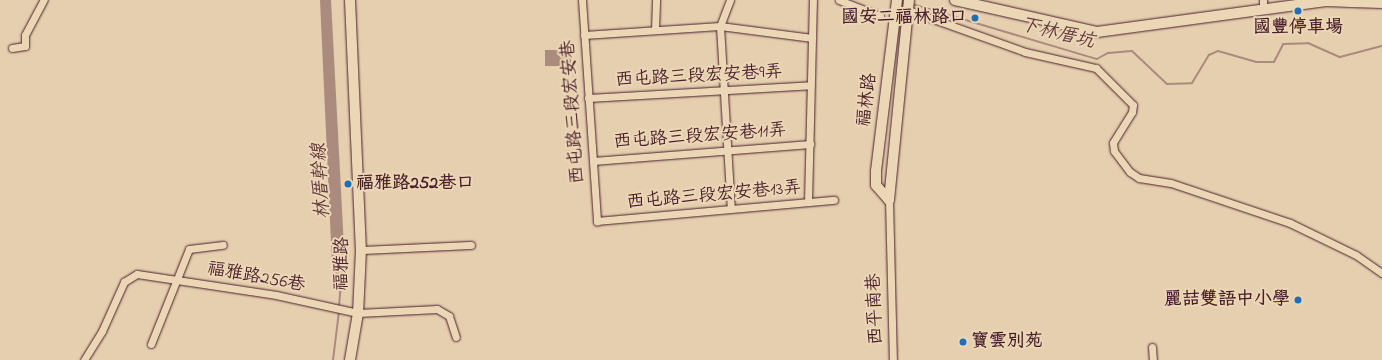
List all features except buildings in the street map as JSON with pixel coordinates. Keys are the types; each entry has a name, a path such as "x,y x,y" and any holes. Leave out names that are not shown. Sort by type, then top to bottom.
{"street":[{"path":"12,48 25,46 26,34 44,0"},
{"name":"福雅路","path":"350,0 361,250 358,313 350,360"},
{"name":"西屯路三段宏安巷","path":"582,0 597,221"},
{"path":"655,30 656,0"},
{"path":"730,0 720,26 731,209"},
{"path":"808,202 814,0"},
{"path":"839,0 880,16"},
{"path":"956,0 1097,32 1263,4 1326,1 1382,3"},
{"name":"福林路","path":"889,200 876,185 876,178 897,3"},
{"path":"909,4 1025,52 1096,68 1133,105 1132,112 1113,143 1114,151 1130,172 1140,178 1171,184 1290,223 1356,255 1382,273"},
{"name":"福林路","path":"890,258 889,200 909,4"},
{"path":"584,35 720,26 812,38"},
{"name":"西屯路三段宏安巷9弄","path":"588,98 811,85"},
{"name":"西屯路三段宏安巷11弄","path":"593,161 810,144"},
{"name":"西屯路三段宏安巷13弄","path":"597,221 834,200"},
{"path":"361,250 471,245"},
{"path":"151,344 179,281 189,249 223,246"},
{"name":"西平南巷","path":"890,258 893,360"},
{"name":"福雅路256巷","path":"84,360 129,276 179,281 358,313 437,309 449,316 456,337"},
{"path":"1152,347 1154,360"}],"shaded area":[{"path":"320,0 331,0 346,286 333,286"},
{"path":"545,50 571,50 571,66 545,66"}],"waterway":[{"name":"下林厝坑","path":"912,4 1097,59 1108,53 1132,51 1167,84 1192,83 1209,55 1218,51 1256,62 1274,62 1283,44 1308,43 1340,57 1382,46"},
{"name":"林厝幹線","path":"339,306 341,285"},
{"name":"林厝幹線","path":"333,360 339,311"}],"place":[{"name":"國豐停車場","path":"1298,11"},
{"name":"國安二福林路口","path":"975,18"},
{"name":"福雅路252巷口","path":"348,184"},
{"name":"麗喆雙語中小學","path":"1298,300"},
{"name":"寶雲別苑","path":"963,342"}]}
